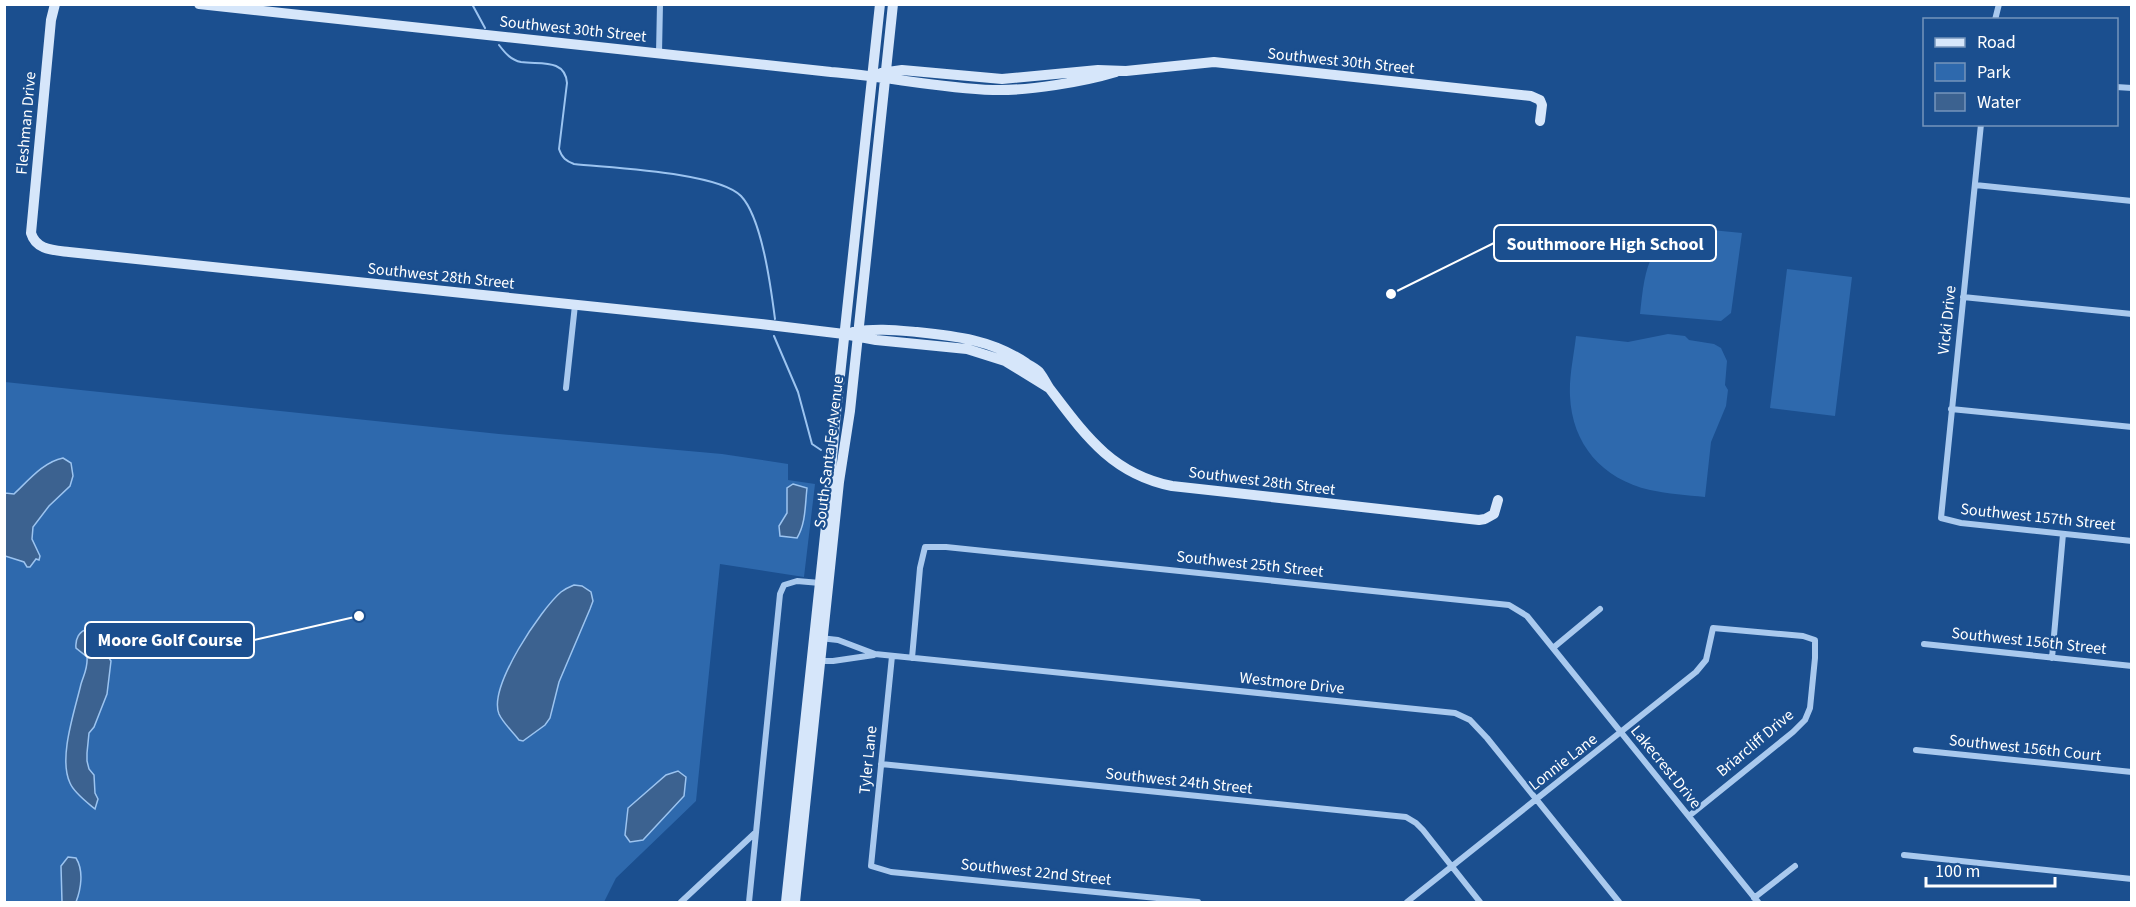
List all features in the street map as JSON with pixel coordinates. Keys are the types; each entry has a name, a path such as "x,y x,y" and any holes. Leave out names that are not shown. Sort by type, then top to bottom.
{"street":[{"name":"Fleshman Drive","path":"36,244 31,233 31,225 51,20 55,4"},
{"name":"Southwest 30th Street","path":"199,4 872,75 886,75 902,70 1002,79 1098,70 1116,72 1214,62 1531,96 1540,100 1542,105 1540,121"},
{"path":"659,54 660,4"},
{"name":"South Santa Fe Avenue","path":"819,638 820,583 880,4"},
{"name":"South Santa Fe Avenue","path":"795,903 819,638 839,482 846,445 893,4"},
{"name":"Vicki Drive","path":"1941,518 1981,126"},
{"path":"1975,185 2132,201"},
{"name":"Southwest 28th Street","path":"36,244 44,248 69,252 844,334 858,334 875,328 957,336 1000,348 1039,372 1049,388 1104,453 1120,466 1152,482 1479,520 1494,514 1498,500"},
{"path":"1963,297 2132,314"},
{"path":"566,388 575,305"},
{"path":"1951,409 2132,427"},
{"name":"Southwest 157th Street","path":"1941,518 1961,523 2132,540"},
{"path":"2052,658 2063,534"},
{"name":"Southwest 25th Street","path":"912,658 920,568 925,546 1500,603 1521,611 1553,648"},
{"path":"749,903 780,594 784,585 790,582 820,583"},
{"path":"1553,648 1600,609"},
{"name":"Briarcliff Drive","path":"1689,816 1793,732 1805,720 1811,701 1815,640 1803,636 1713,628"},
{"name":"Lonnie Lane","path":"1407,903 1702,666 1708,654 1713,628"},
{"name":"Westmore Drive","path":"819,638 838,640 875,654 1455,713 1476,726 1619,903"},
{"name":"Southwest 156th Street","path":"1924,644 2132,666"},
{"name":"Lakecrest Drive","path":"1553,648 1756,900"},
{"name":"Westmore Drive","path":"817,661 855,659 875,654"},
{"name":"Tyler Lane","path":"871,866 892,656"},
{"name":"South Santa Fe Avenue","path":"786,903 817,661"},
{"name":"Southwest 156th Court","path":"1916,750 2132,772"},
{"name":"Southwest 24th Street","path":"881,764 1398,816 1416,822 1480,903"},
{"path":"681,903 756,832"},
{"path":"1905,855 2132,879"},
{"name":"Southwest 22nd Street","path":"871,866 891,872 1198,903"},
{"path":"1756,900 1795,866"}],"green space":[{"path":"1701,229 1742,233 1731,313 1721,321 1640,314 1647,269 1659,246 1669,238 1683,232"},
{"path":"1787,269 1852,277 1835,416 1770,408"},
{"path":"1668,334 1714,344 1721,348 1727,361 1726,406 1711,442 1705,497 1650,490 1618,477 1593,457 1584,444 1572,413 1570,381 1576,336 1628,342"},
{"path":"5,382 499,434 722,454 788,464 788,480 815,484 804,577 720,564 696,801 616,878 604,902 5,902"}],"water":[{"path":"63,458 71,463 73,476 70,486 49,506 33,527 32,539 40,556 39,560 36,559 30,567 27,567 24,562 5,556 5,493 14,494 42,468"},
{"path":"793,484 807,488 804,520 797,538 780,536 779,526 787,513 787,488"},
{"path":"574,585 582,586 591,592 593,601 559,682 550,718 545,725 523,741 519,740 499,714 498,702 501,686 518,649 541,614 561,592"},
{"path":"88,629 111,661 107,694 94,727 89,733 87,761 94,775 95,793 98,799 95,809 72,787 66,761 72,720 87,664 87,657 76,648 76,642 78,636"},
{"path":"678,771 686,777 684,796 643,840 630,842 625,835 628,808 666,775"},
{"path":"68,857 76,858 81,874 76,902 62,902 61,866"}],"waterway":[{"path":"472,4 485,28"},
{"path":"499,45 514,60 550,64 562,70 565,75 567,83 559,149 561,155 567,160 574,164 688,176 729,188 741,196 755,220 760,236 775,319"},
{"path":"774,336 798,392 812,444 821,450"}],"place":[{"name":"Southmoore High School","path":"1391,294"},
{"name":"Moore Golf Course","path":"359,616"}]}
